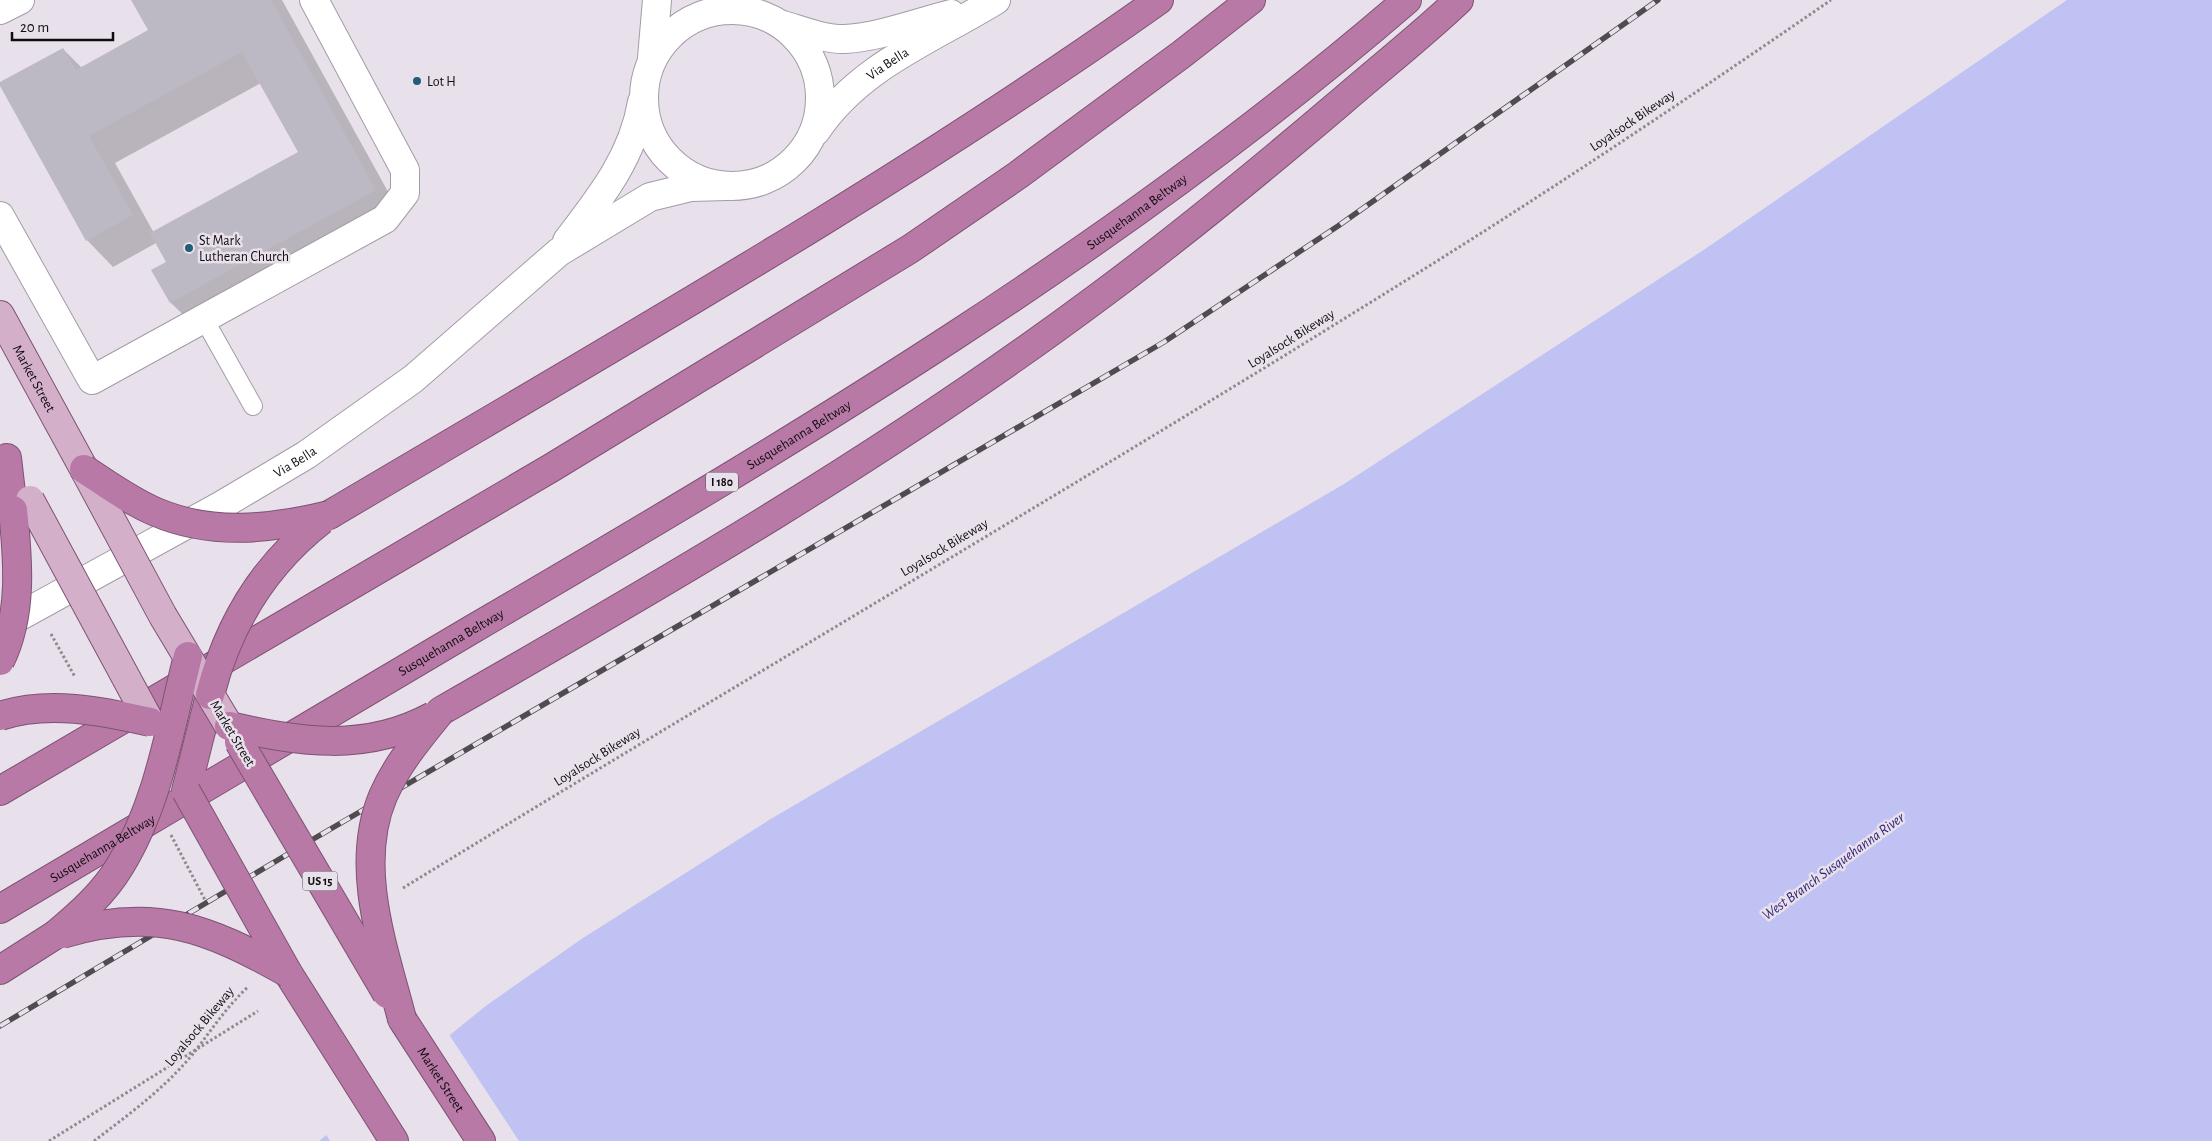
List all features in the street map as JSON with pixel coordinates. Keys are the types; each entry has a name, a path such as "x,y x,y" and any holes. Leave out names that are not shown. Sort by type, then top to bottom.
{"highway":[{"path":"394,1141 288,973 186,791 216,723 225,646 242,610 258,585 301,536 329,515 742,271 1007,103 1159,0"},
{"path":"0,791 551,468 910,249 1018,175 1182,54 1251,0"},
{"name":"Susquehanna Beltway","path":"0,910 271,747 637,533 889,380 1070,259 1225,148 1407,0"},
{"path":"0,716 28,710 70,709 102,712 160,724 216,723 282,738 337,742 392,733 441,711 621,608 869,456 1017,356 1096,300 1256,175 1459,0"},
{"path":"0,661 10,636 17,594 21,505 4,451"},
{"path":"84,469 132,500 156,512 182,521 212,527 265,528 329,515"},
{"path":"0,970 55,936 81,914 119,868 136,837 152,800 160,724 188,656"},
{"path":"402,1019 376,917 372,887 372,856 375,826 383,797 396,770 413,744 441,711"},
{"name":"Market Street","path":"216,723 481,1141"},
{"path":"55,936 90,925 117,921 169,924 219,937 288,973"}],"main road":[{"path":"0,10 20,0"},
{"path":"0,216 92,380 386,219 405,192 405,170 314,0"},
{"path":"658,0 644,105 648,124 654,139 666,156 690,175 705,182 727,186 765,180 788,167 806,147 814,133 820,110 819,80 814,63 806,49 774,21 734,0"},
{"name":"Via Bella","path":"774,21 819,36 845,39 864,36 993,2"},
{"name":"Via Bella","path":"806,147 838,103 868,77 902,53 993,2"},
{"path":"648,75 670,36 696,18 725,10 741,10 774,21"},
{"name":"Via Bella","path":"559,252 619,169 639,120 648,75"},
{"name":"Via Bella","path":"0,628 222,506 306,455 413,379 559,252 650,197 691,186 727,186"},
{"name":"Market Street","path":"0,315 188,656 216,723"},
{"path":"21,505 160,724 186,791"}],"lane":[{"path":"204,319 253,406"}],"path":[{"name":"Loyalsock Bikeway","path":"398,891 669,725 1278,360 1433,264 1597,157 1830,0"},
{"path":"50,632 78,682"},
{"path":"168,831 206,903"},
{"name":"Loyalsock Bikeway","path":"94,1141 170,1078 192,1055 224,1011 250,985"},
{"path":"48,1141 258,1011"}],"water":[{"name":"West Branch Susquehanna River","path":"2067,0 2212,0 2212,1141 319,1141 487,1005 583,938 769,820 1344,484 1705,249"}],"pier":[{"path":"448,1033 519,1141 330,1141 325,1133"}],"building":[{"path":"131,0 271,0 376,190 170,303 151,270 166,262 150,233 298,152 242,52 89,136 133,215 86,241 0,86 0,82 63,48 76,70 148,30"}],"railway":[{"path":"0,1026 298,848 1164,342 1338,226 1658,0"}],"place":[{"name":"Lot H","path":"417,81"},
{"name":"St Mark Lutheran Church","path":"189,248"}]}
